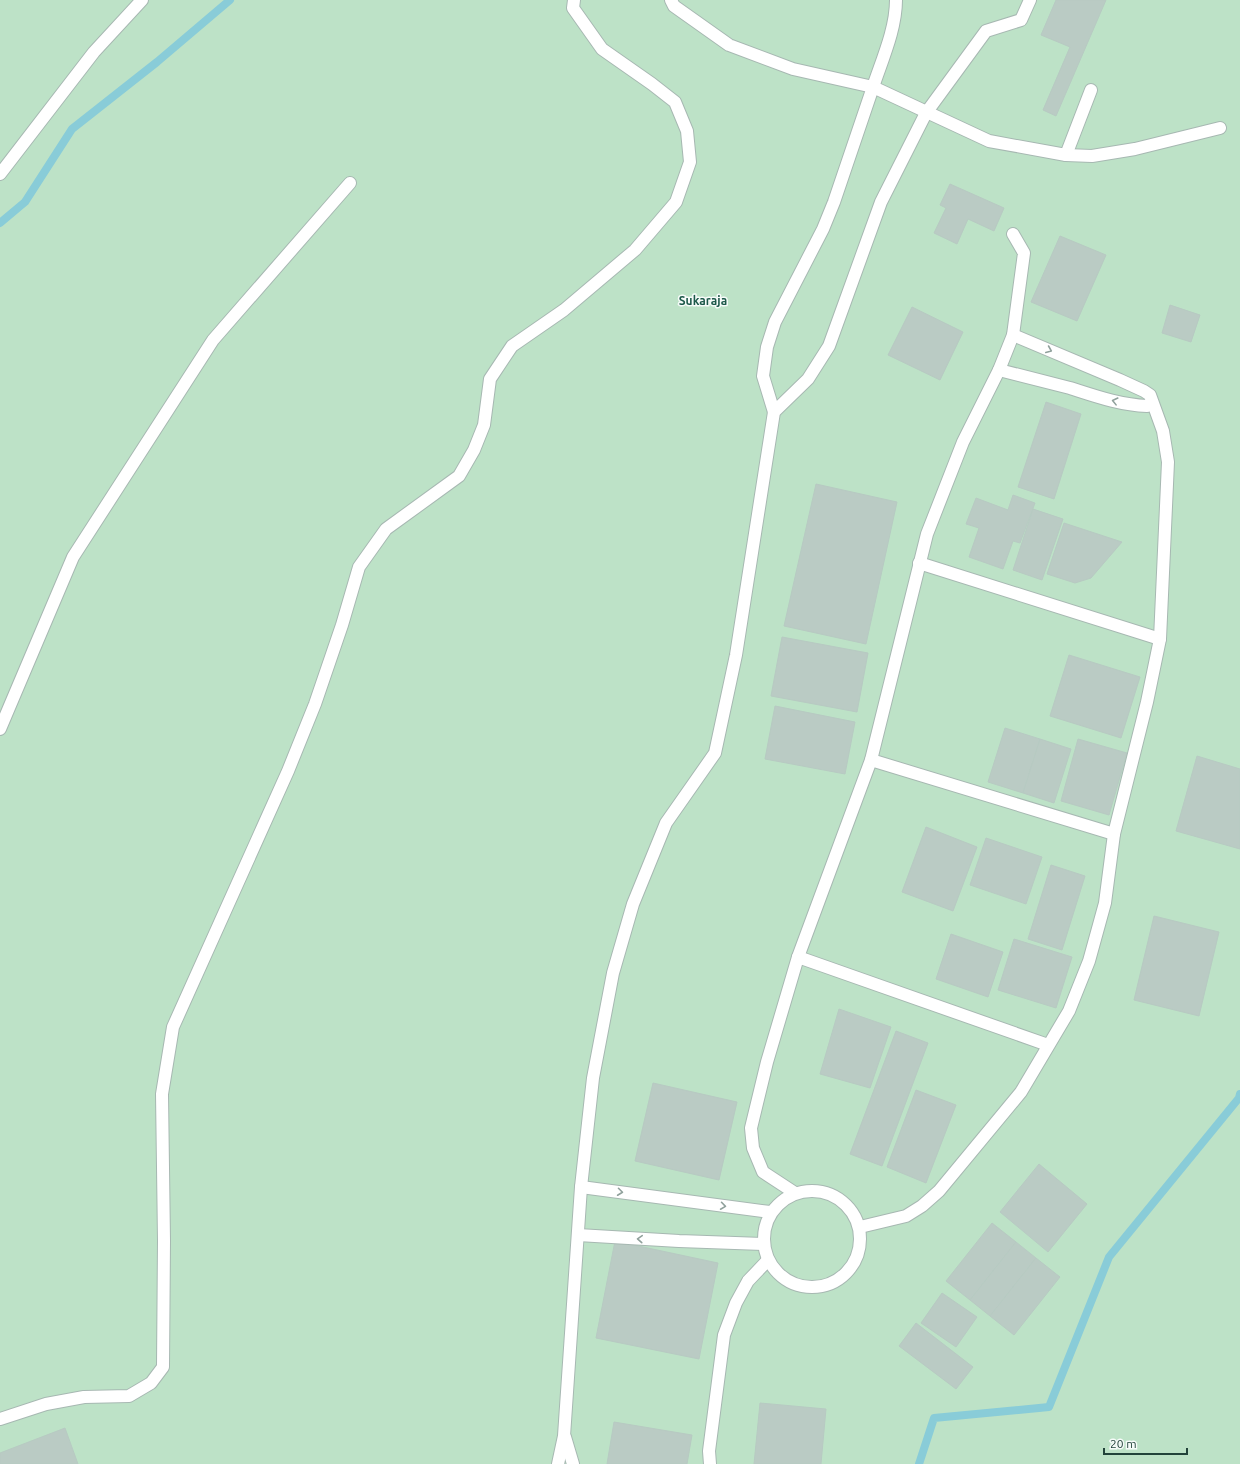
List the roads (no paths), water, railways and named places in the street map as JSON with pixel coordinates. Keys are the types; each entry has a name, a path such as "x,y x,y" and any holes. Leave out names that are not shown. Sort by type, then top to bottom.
{"street":[{"path":"0,174 94,52 142,0"},
{"path":"0,1419 46,1404 84,1397 129,1396 151,1383 163,1367 164,1241 162,1094 173,1026 294,756 315,704 342,625 359,568 386,529 459,476 474,450 484,425 490,379 512,346 564,310 635,250 676,202 690,162 687,131 675,102 602,48 573,8 574,0"},
{"path":"671,0 674,6 729,45 793,70 873,88 989,141 1066,155 1092,156 1136,149 1220,128"},
{"path":"558,1464 564,1436 581,1187 593,1078 613,973 633,904 666,823 714,753 736,655 774,412 763,376 767,347 775,322 823,229 834,202 892,29 896,9 896,0"},
{"path":"774,412 808,379 829,346 880,202 926,113 986,31 1021,20 1030,0"},
{"path":"1066,155 1091,90"},
{"path":"0,730 73,557 213,340 350,183"},
{"path":"795,1193 764,1172 752,1148 751,1128 766,1062 798,957 871,760 927,534 963,442 998,370 1013,335 1024,253 1012,234"},
{"path":"860,1227 906,1216 922,1206 939,1191 1021,1092 1069,1011 1089,961 1105,903 1114,834 1147,702 1160,639 1168,462 1163,431 1150,396 1144,391 1126,382 1013,335"},
{"path":"998,370 1116,402 1137,406 1147,406 1152,402"},
{"path":"919,563 1160,639"},
{"path":"871,760 1114,834"},
{"path":"798,957 1048,1045"},
{"path":"581,1187 770,1212"},
{"path":"815,1190 835,1195 851,1209 860,1227 860,1248 853,1266 838,1280 819,1287 799,1286 781,1276 768,1260 763,1244 770,1212 781,1201 795,1193 815,1190"},
{"path":"578,1235 763,1244"},
{"path":"710,1464 709,1451 724,1335 736,1303 748,1281 768,1260"},
{"path":"564,1436 573,1464"}],"waterway":[{"path":"0,223 25,202 72,129 157,62 230,0"},
{"path":"919,1464 934,1418 1049,1407 1109,1257 1239,1098 1240,1094"}],"district":[{"name":"Sukaraja","path":"703,301"}]}
